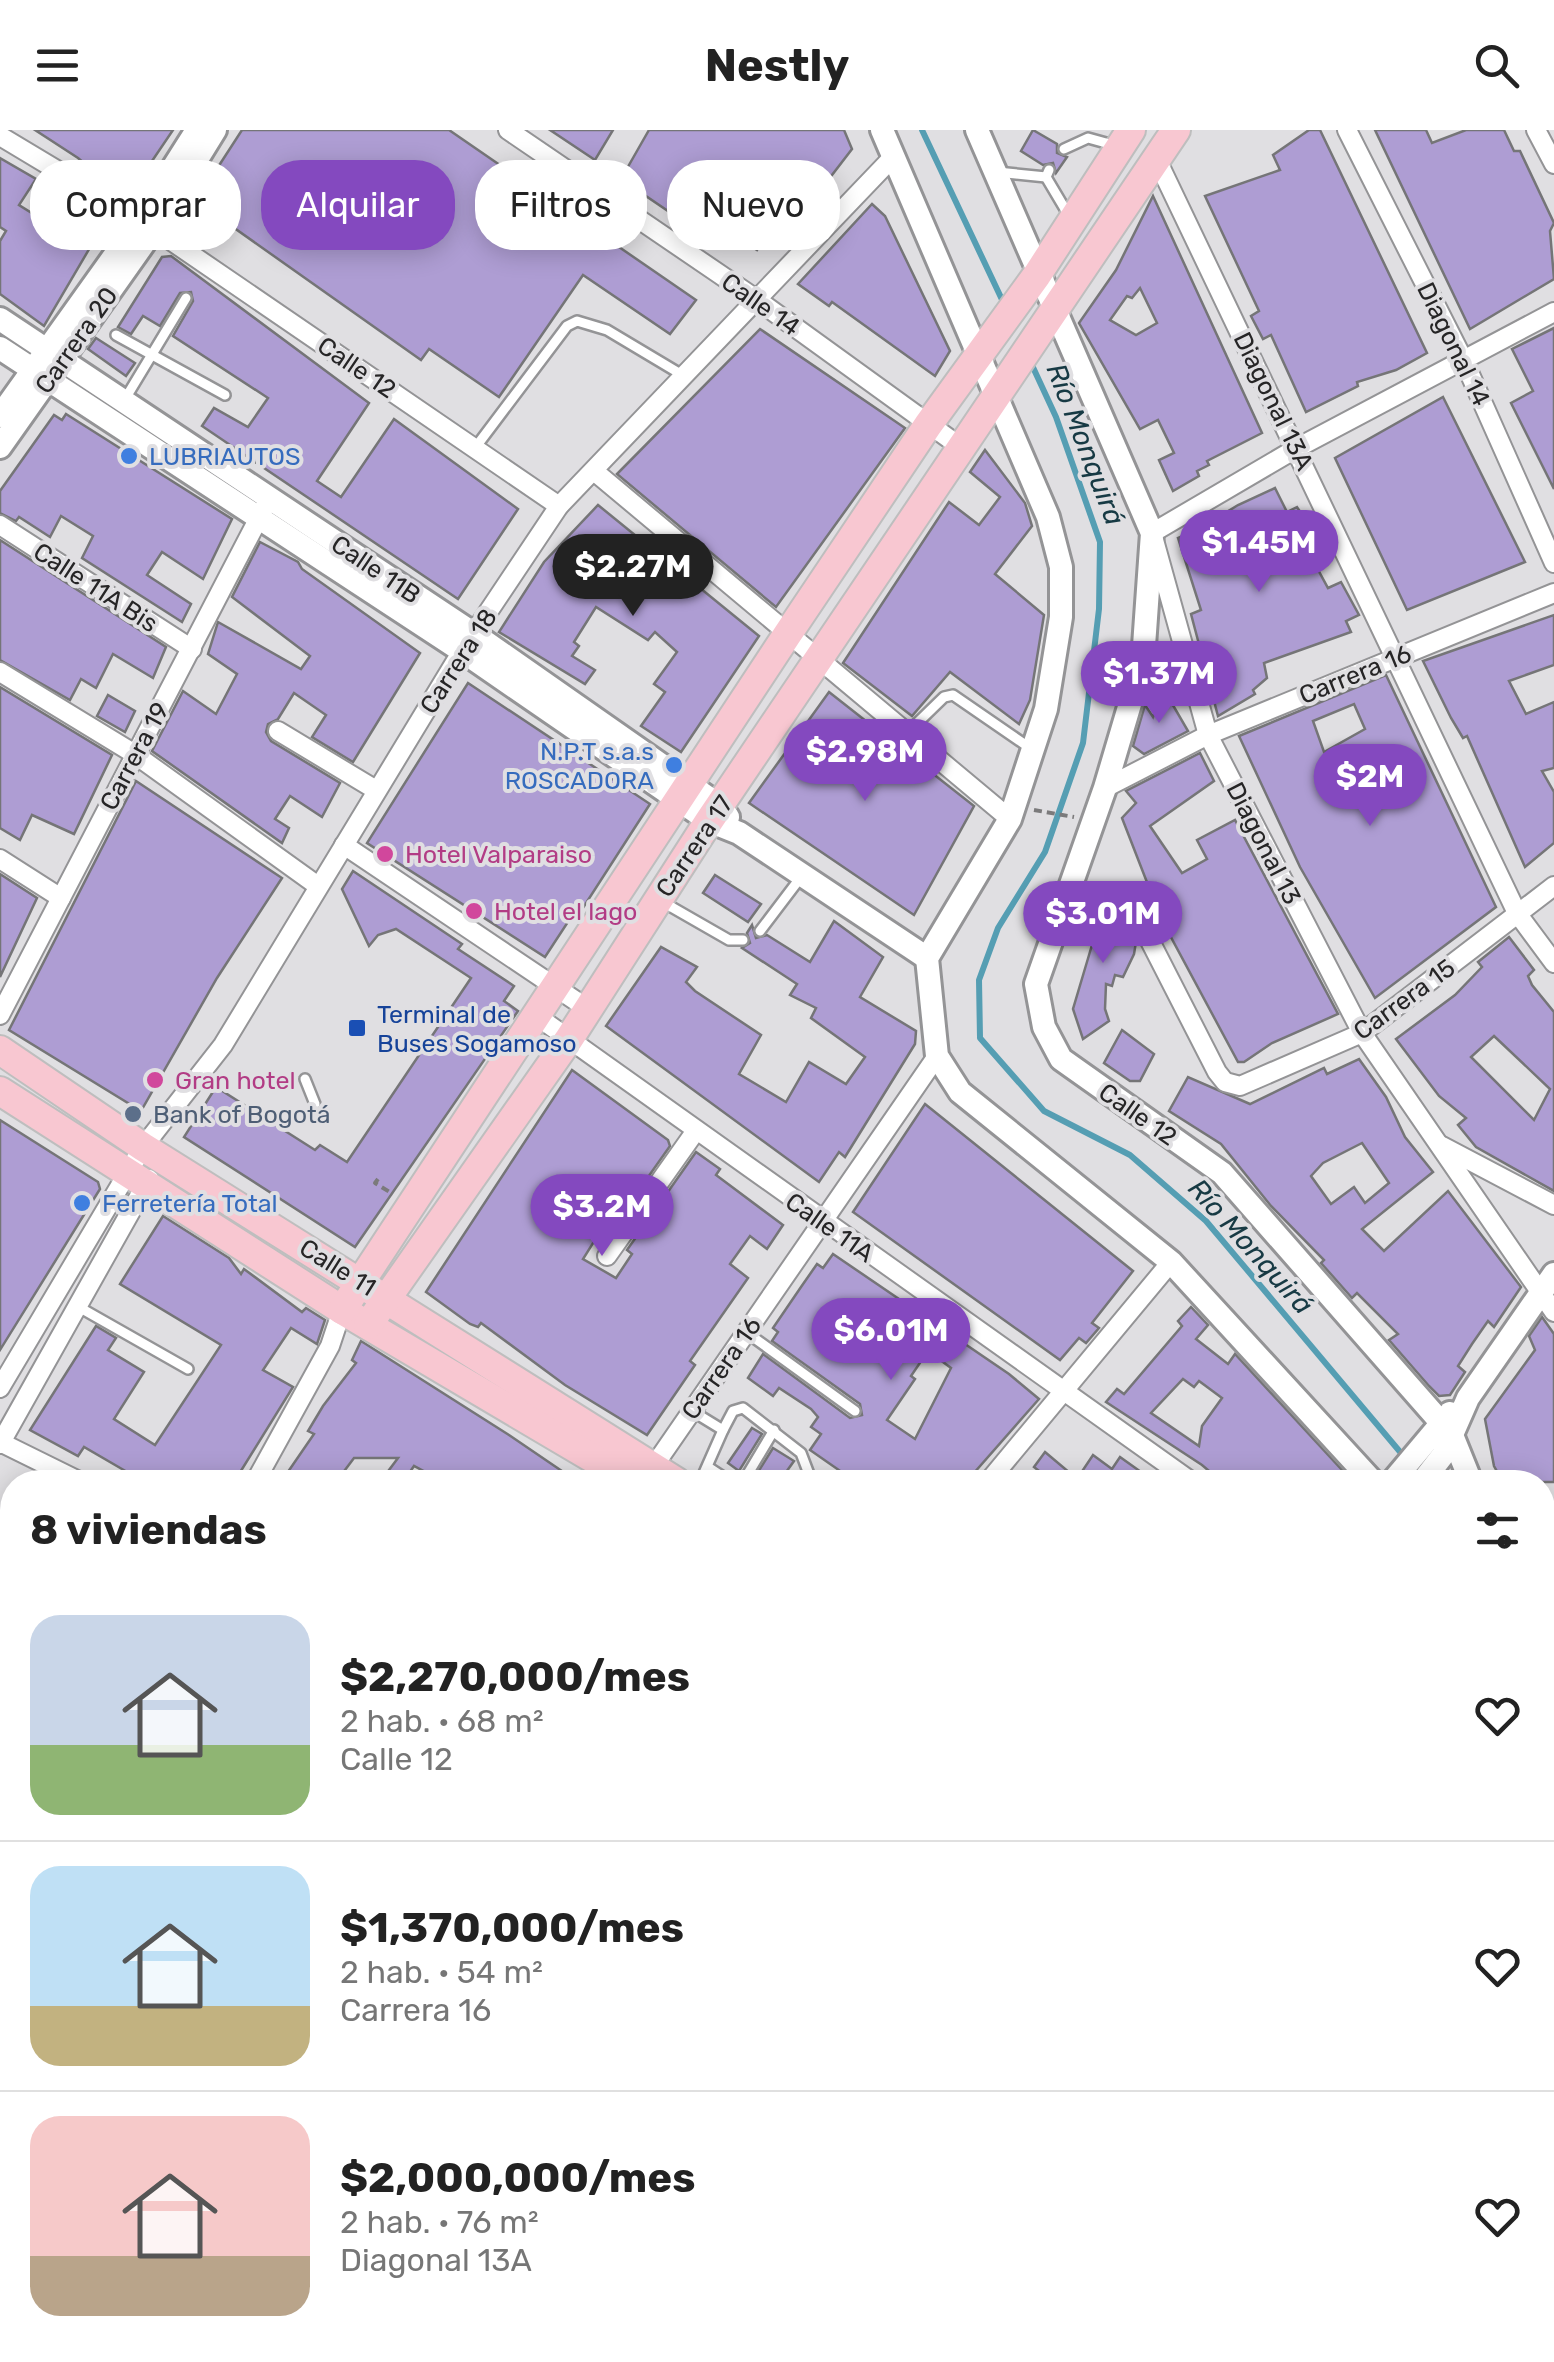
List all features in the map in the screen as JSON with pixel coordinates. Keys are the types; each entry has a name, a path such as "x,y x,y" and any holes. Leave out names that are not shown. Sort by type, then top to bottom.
{"main road":[{"name":"Carrera 17","path":"368,1325 569,1039 715,814 820,664 1176,130"},
{"name":"Carrera 17","path":"342,1310 928,425 984,351 1126,139"},
{"name":"Calle 11","path":"0,1050 145,1165 342,1310 634,1470"},
{"name":"Calle 11","path":"0,1091 360,1280 638,1470"}],"street":[{"name":"Carrera 20","path":"181,160 197,130"},
{"name":"Carrera 20","path":"194,160 216,130"},
{"name":"Calle 14","path":"508,130 756,299 962,448"},
{"path":"882,130 1001,388 1048,516 1061,566 1061,616 1049,690 1019,815 927,958 936,1056 960,1092 1171,1262 1362,1470"},
{"name":"Diagonal 13","path":"977,130 1031,282 1152,533 1208,735 1362,1034 1437,1144 1550,1293"},
{"name":"Diagonal 14","path":"1347,130 1464,360 1554,563"},
{"path":"1536,130 1554,164"},
{"name":"Calle 12","path":"6,135 46,160"},
{"name":"Carrera 18","path":"0,1443 77,1306 164,1124 223,1044 376,790 559,506 894,157"},
{"name":"Diagonal 13A","path":"1156,160 1517,913 1554,963"},
{"name":"Carrera 20","path":"0,416 40,375 129,250"},
{"name":"Calle 12","path":"185,250 559,506"},
{"path":"1152,533 1297,448 1554,312"},
{"name":"Calle 11B","path":"0,319 123,401 265,507 927,958"},
{"name":"Calle 11B","path":"0,348 265,507"},
{"name":"Carrera 20","path":"0,447 40,375"},
{"path":"594,472 905,736 1019,815"},
{"name":"Carrera 19","path":"0,1015 133,753 265,507"},
{"name":"Calle 11A Bis","path":"0,525 192,649"},
{"name":"Calle 12","path":"1152,533 1143,660 1105,788 1036,984 1044,1027 1061,1059 1222,1173 1440,1437 1463,1470"},
{"name":"Carrera 16","path":"1105,788 1208,735 1554,592"},
{"path":"0,672 133,753 318,886"},
{"path":"278,730 376,790"},
{"path":"344,845 588,1009"},
{"path":"0,859 61,898"},
{"name":"Carrera 15","path":"1126,894 1216,1072 1225,1082 1240,1086 1362,1034 1554,886"},
{"name":"Calle 11A","path":"538,1017 1175,1470"},
{"name":"Carrera 16","path":"656,1470 692,1411 936,1056"},
{"path":"607,1256 695,1132"},
{"path":"1437,1144 1554,1205"},
{"name":"Carrera 18","path":"0,1388 145,1165"},
{"path":"998,1470 1171,1262"},
{"path":"1406,1470 1440,1437 1550,1293"},
{"name":"Carrera 17","path":"262,1470 330,1346 342,1310"},
{"name":"Carrera 17","path":"330,1346 368,1325"},
{"path":"1427,1470 1440,1437"},
{"path":"0,1443 56,1470"}],"lane":[{"path":"1064,149 1088,138 1126,139"},
{"path":"994,172 1048,174 1072,221"},
{"path":"123,401 186,298"},
{"path":"475,448 567,326 577,321 607,330 684,376"},
{"path":"116,335 225,395"},
{"path":"905,736 944,697 953,695 1032,749"},
{"path":"760,931 802,875"},
{"path":"659,900 728,940 742,940"},
{"path":"305,1079 314,1104"},
{"path":"77,1306 188,1369"},
{"path":"746,1332 855,1412"},
{"path":"706,1470 733,1411 742,1408 801,1452 808,1470"},
{"path":"692,1411 724,1430"},
{"path":"749,1470 774,1430"},
{"path":"708,1466 714,1470"}],"path":[{"path":"1019,815 1046,809 1076,818"},
{"path":"378,1179 375,1183 397,1197"}],"building":[{"path":"35,130 173,130 153,160 78,158"},
{"path":"242,130 449,130 493,160 475,160 475,250 623,250 696,300 670,334 583,275 499,397 429,349 421,360 265,250 455,250 455,160 261,160 261,247 241,233 241,160 223,160"},
{"path":"550,130 613,130 595,160"},
{"path":"649,130 844,130 852,149 840,165 840,160 667,160 667,210 647,197 647,160 632,160"},
{"path":"1033,130 1057,144 1057,153 1067,157 1056,173 1053,163 1043,165 1021,151"},
{"path":"1309,130 1320,130 1427,353 1396,370 1357,382 1358,386 1306,412 1271,335 1263,339 1251,316 1259,311 1205,196 1280,170 1273,155"},
{"path":"1375,130 1426,130 1432,143 1466,130 1504,130 1514,151 1520,151 1554,223 1550,231 1554,279 1470,329"},
{"path":"0,158 30,176 30,188 19,205 30,212 30,250 89,250 44,326 0,294 0,241 6,231 0,227"},
{"path":"1153,196 1262,433 1207,461 1209,465 1197,471 1199,476 1173,491 1159,460 1174,453 1158,420 1140,429 1079,323 1116,270","holes":["1140,288 1157,323 1136,335 1110,320 1127,296 1132,298"]},
{"path":"872,204 885,216 950,351 935,376 832,302 829,306 798,284 829,250 840,250 840,239"},
{"path":"171,256 369,403 317,481 341,497 394,419 518,509 458,599 202,426 214,408 248,427 268,398 173,336 193,301 191,292 180,293 160,326 143,316 131,334 118,327 162,257"},
{"path":"1554,328 1554,489 1511,403 1533,391 1512,349"},
{"path":"760,329 905,428 776,607 617,474"},
{"path":"96,338 135,363 126,376 88,349"},
{"path":"1443,397 1525,562 1407,610 1335,458"},
{"path":"66,414 232,519 203,579 162,552 147,575 191,604 182,622 82,558 93,536 61,516 50,537 19,517 16,521 0,513 0,491 54,415 62,420"},
{"path":"985,450 1025,503 1032,526 995,574 1044,615 1030,700 1019,724 950,672 912,716 843,663 949,502 979,525 1000,497 970,472"},
{"path":"1275,488 1287,512 1297,507 1323,547 1309,553 1328,588 1341,582 1359,615 1346,621 1351,632 1264,663 1267,678 1253,690 1255,694 1218,716 1191,614 1201,610 1178,538 1219,521 1217,518 1238,505"},
{"path":"598,505 759,636 681,752 641,726 665,692 654,684 677,652 655,632 648,640 596,607 574,642 579,646 572,656 595,670 585,684 499,632 544,562"},
{"path":"0,540 166,647 153,678 113,654 96,688 81,679 70,700 0,660"},
{"path":"260,542 298,562 302,569 420,653 353,762 312,737 326,715 294,693 278,719 268,724 266,732 271,741 340,783 322,817 290,796 275,819 289,828 282,843 152,751 183,691 216,714 237,674 208,654 218,622 301,669 310,656 232,597"},
{"path":"1554,615 1554,665 1509,681 1526,714 1554,702 1554,768 1542,771 1554,792 1554,843 1525,867 1467,736 1463,738 1451,718 1423,661"},
{"path":"1386,675 1496,907 1375,998 1300,867 1239,736","holes":["1354,704 1365,729 1324,752 1313,721"]},
{"path":"468,683 650,804 581,911 577,908 545,957 367,843"},
{"path":"0,687 112,755 74,834 32,815 20,840 0,828"},
{"path":"1163,688 1188,731 1144,754 1133,746 1145,705 1153,717"},
{"path":"829,692 974,806 914,915 749,803"},
{"path":"108,695 135,711 125,732 97,716"},
{"path":"1200,753 1214,781 1150,826 1182,873 1207,859 1197,840 1235,820 1338,1014 1272,1043 1244,1062 1238,1062 1152,902 1149,911 1141,895 1150,890 1122,818 1136,803 1126,791"},
{"path":"136,781 282,878 217,978 141,1111 9,1030"},
{"path":"353,871 462,944 458,949 514,986 504,1001 518,1011 355,1247 184,1137 216,1087 315,1150 320,1145 347,1162 471,978 396,929 378,935 369,946 342,889"},
{"path":"0,874 37,898 0,977"},
{"path":"715,875 761,904 748,922 703,893"},
{"path":"1109,895 1114,896 1136,942 1134,954 1123,977 1115,975 1112,986 1106,984 1105,1009 1109,1021 1083,1039 1073,1009 1092,945 1084,943 1091,924 1098,926"},
{"path":"834,921 883,957 860,997 916,1031 915,1044 845,1157 839,1152 819,1182 606,1026 661,947 697,967 686,982 695,991 761,1035 739,1074 786,1102 809,1062 846,1084 865,1057 811,1018 816,1008 790,995 797,984 742,948 750,943 747,933 752,925 756,938 767,935 810,962"},
{"path":"1509,937 1534,970 1528,976 1532,985 1554,1012 1554,1191 1476,1147 1458,1125 1466,1118 1439,1096 1396,1039 1455,995 1482,967 1478,962","holes":["1494,1036 1550,1089 1534,1120 1471,1057"]},
{"path":"1122,1030 1154,1054 1140,1081 1130,1081 1104,1063"},
{"path":"1359,1059 1386,1097 1405,1137 1433,1172 1362,1229 1384,1251 1448,1191 1521,1287 1494,1327 1488,1321 1472,1344 1458,1366 1465,1372 1450,1395 1439,1396 1429,1386 1389,1340 1398,1334 1357,1293 1352,1298 1321,1263 1324,1260 1271,1206 1221,1144 1169,1111 1188,1077 1250,1104 1324,1068 1327,1074","holes":["1362,1143 1389,1183 1365,1203 1354,1187 1331,1204 1311,1176 1323,1163"]},
{"path":"572,1070 668,1140 670,1146 629,1204 597,1180 571,1225 595,1240 583,1259 616,1278 632,1254 627,1250 696,1152 720,1169 716,1175 783,1225 767,1249 750,1236 730,1264 748,1278 690,1361 695,1365 647,1435 565,1385 481,1323 478,1327 470,1324 426,1292"},
{"path":"925,1104 1133,1271 1092,1323 1099,1328 1086,1343 1079,1338 1060,1360 853,1212"},
{"path":"0,1120 98,1182 100,1189 0,1350"},
{"path":"163,1216 229,1258 241,1274 244,1269 302,1312 306,1308 325,1320 317,1344 291,1328 263,1370 293,1387 241,1470 124,1470 84,1447 78,1456 30,1430 96,1326 116,1338 108,1350 144,1372 114,1419 155,1445 221,1345 120,1284"},
{"path":"833,1254 1009,1374 1039,1399 977,1470 839,1470 810,1450 821,1434 811,1427 818,1417 811,1409 779,1388 773,1396 748,1378 763,1354 850,1418 862,1415 860,1404 772,1341 778,1332 773,1328 817,1264 823,1268","holes":["928,1351 951,1368 915,1439 887,1420 915,1379 911,1376"]},
{"path":"1191,1307 1208,1325 1196,1339 1228,1364 1235,1354 1342,1470 1208,1470 1106,1402 1117,1389 1124,1394 1182,1326 1178,1321","holes":["1183,1379 1194,1387 1199,1381 1222,1398 1202,1426 1199,1446 1151,1413"]},
{"path":"1542,1317 1554,1334 1554,1470 1496,1470 1485,1419 1535,1350 1529,1336"},
{"path":"361,1341 560,1470 422,1470 414,1466 411,1470 389,1470 398,1458 354,1458 345,1470 289,1470 314,1434 308,1431 323,1406 356,1363 352,1360"},
{"path":"752,1428 762,1434 740,1470 728,1463"},
{"path":"773,1448 794,1461 788,1470 759,1470"},
{"path":"1045,1452 1066,1470 1038,1470 1034,1467"},
{"path":"1093,1455 1112,1469 1120,1457 1138,1470 1083,1470"}],"waterway":[{"name":"Río Monquirá","path":"922,130 1005,306"},
{"name":"Río Monquirá","path":"1031,363 1056,417 1100,542 1099,609 1083,743 1045,852 998,928 979,980 980,1038 1044,1111 1130,1155 1206,1221 1415,1470"}],"place":[{"name":"LUBRIAUTOS","path":"129,456"},
{"name":"N.P.T s.a.s ROSCADORA","path":"674,765"},
{"name":"Hotel Valparaiso","path":"385,854"},
{"name":"Hotel el lago","path":"474,911"},
{"name":"Terminal de Buses Sogamoso","path":"357,1028"},
{"name":"Gran hotel","path":"155,1080"},
{"name":"Bank of Bogotá","path":"133,1114"},
{"name":"Ferretería Total","path":"82,1203"}]}
